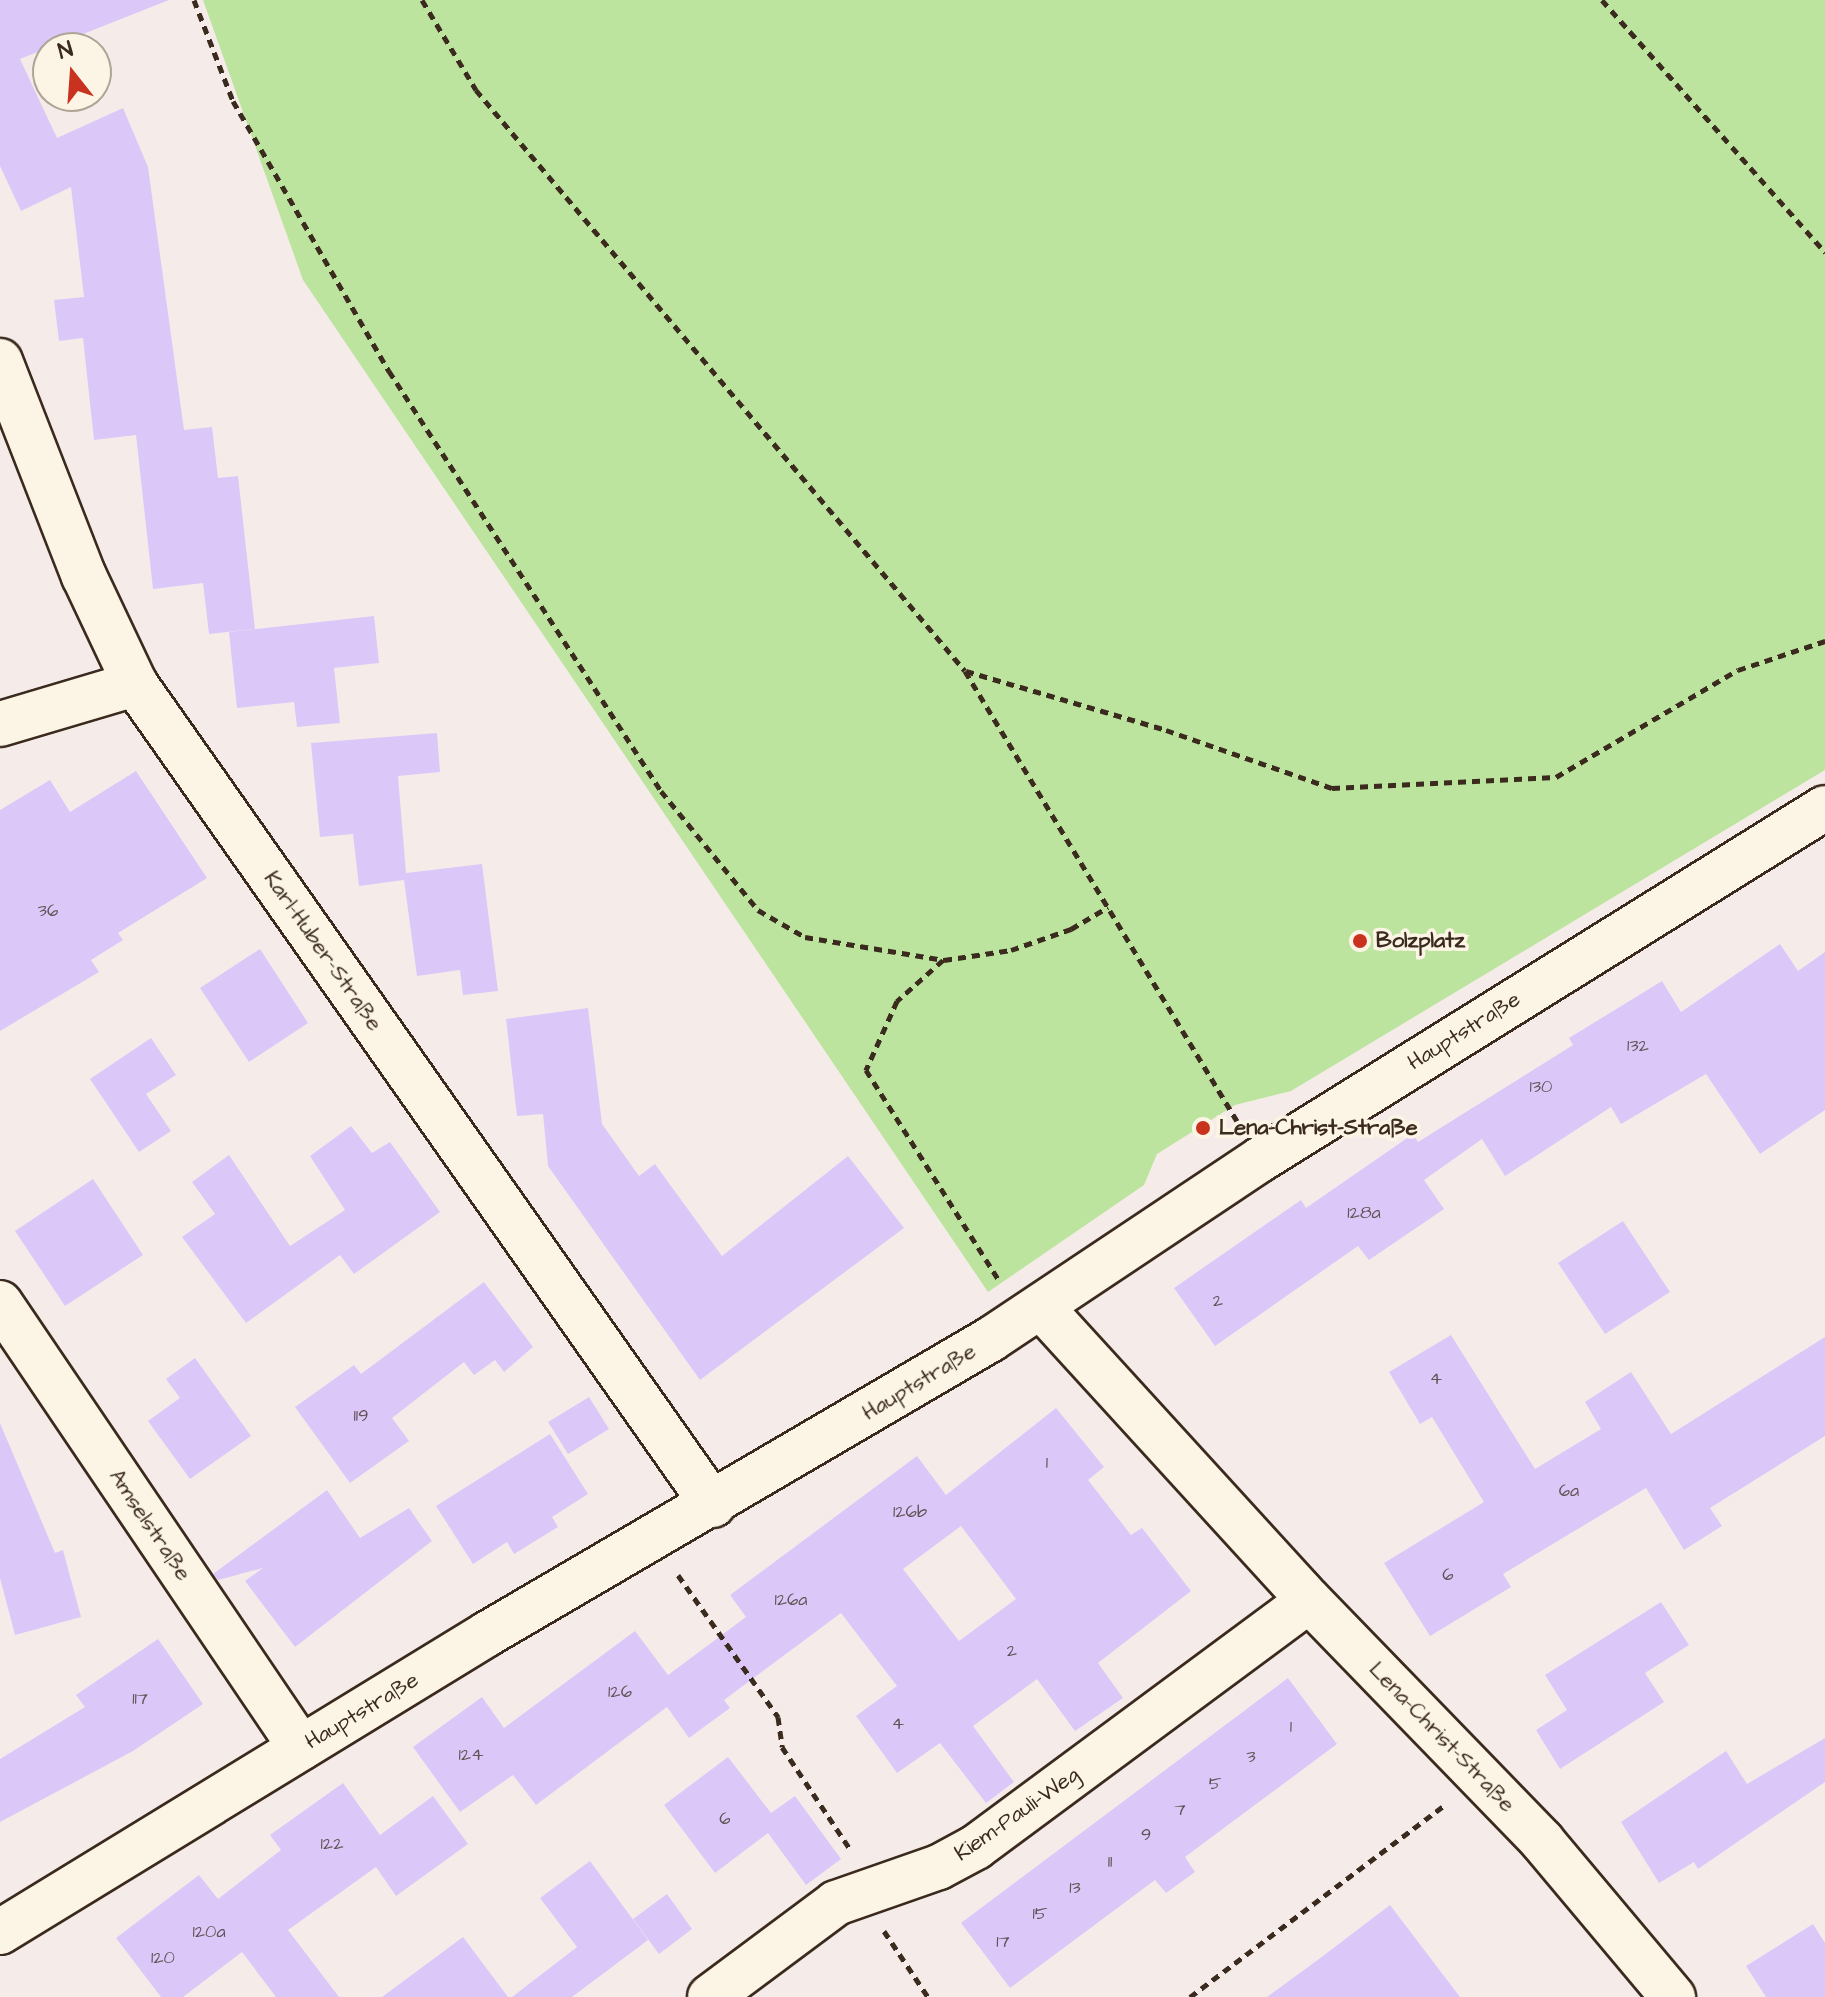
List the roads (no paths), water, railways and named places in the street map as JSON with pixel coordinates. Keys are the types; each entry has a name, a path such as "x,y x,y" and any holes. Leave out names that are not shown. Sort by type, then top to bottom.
{"street":[{"name":"Karl-Huber-Straße","path":"0,361 78,563 135,684 713,1505"},
{"path":"0,724 135,684"},
{"name":"Hauptstraße","path":"0,1932 301,1748 1033,1312 1261,1159 1821,818"},
{"name":"Amselstraße","path":"0,1303 301,1748"},
{"name":"Lena-Christ-Straße","path":"1033,1312 1480,1775 1673,1997"},
{"name":"Kiem-Pauli-Weg","path":"710,1997 836,1903 870,1888 939,1867 976,1847 1309,1601"}],"place":[{"name":"Bolzplatz","path":"1360,941"},
{"name":"Lena-Christ-Straße","path":"1203,1128"}]}
